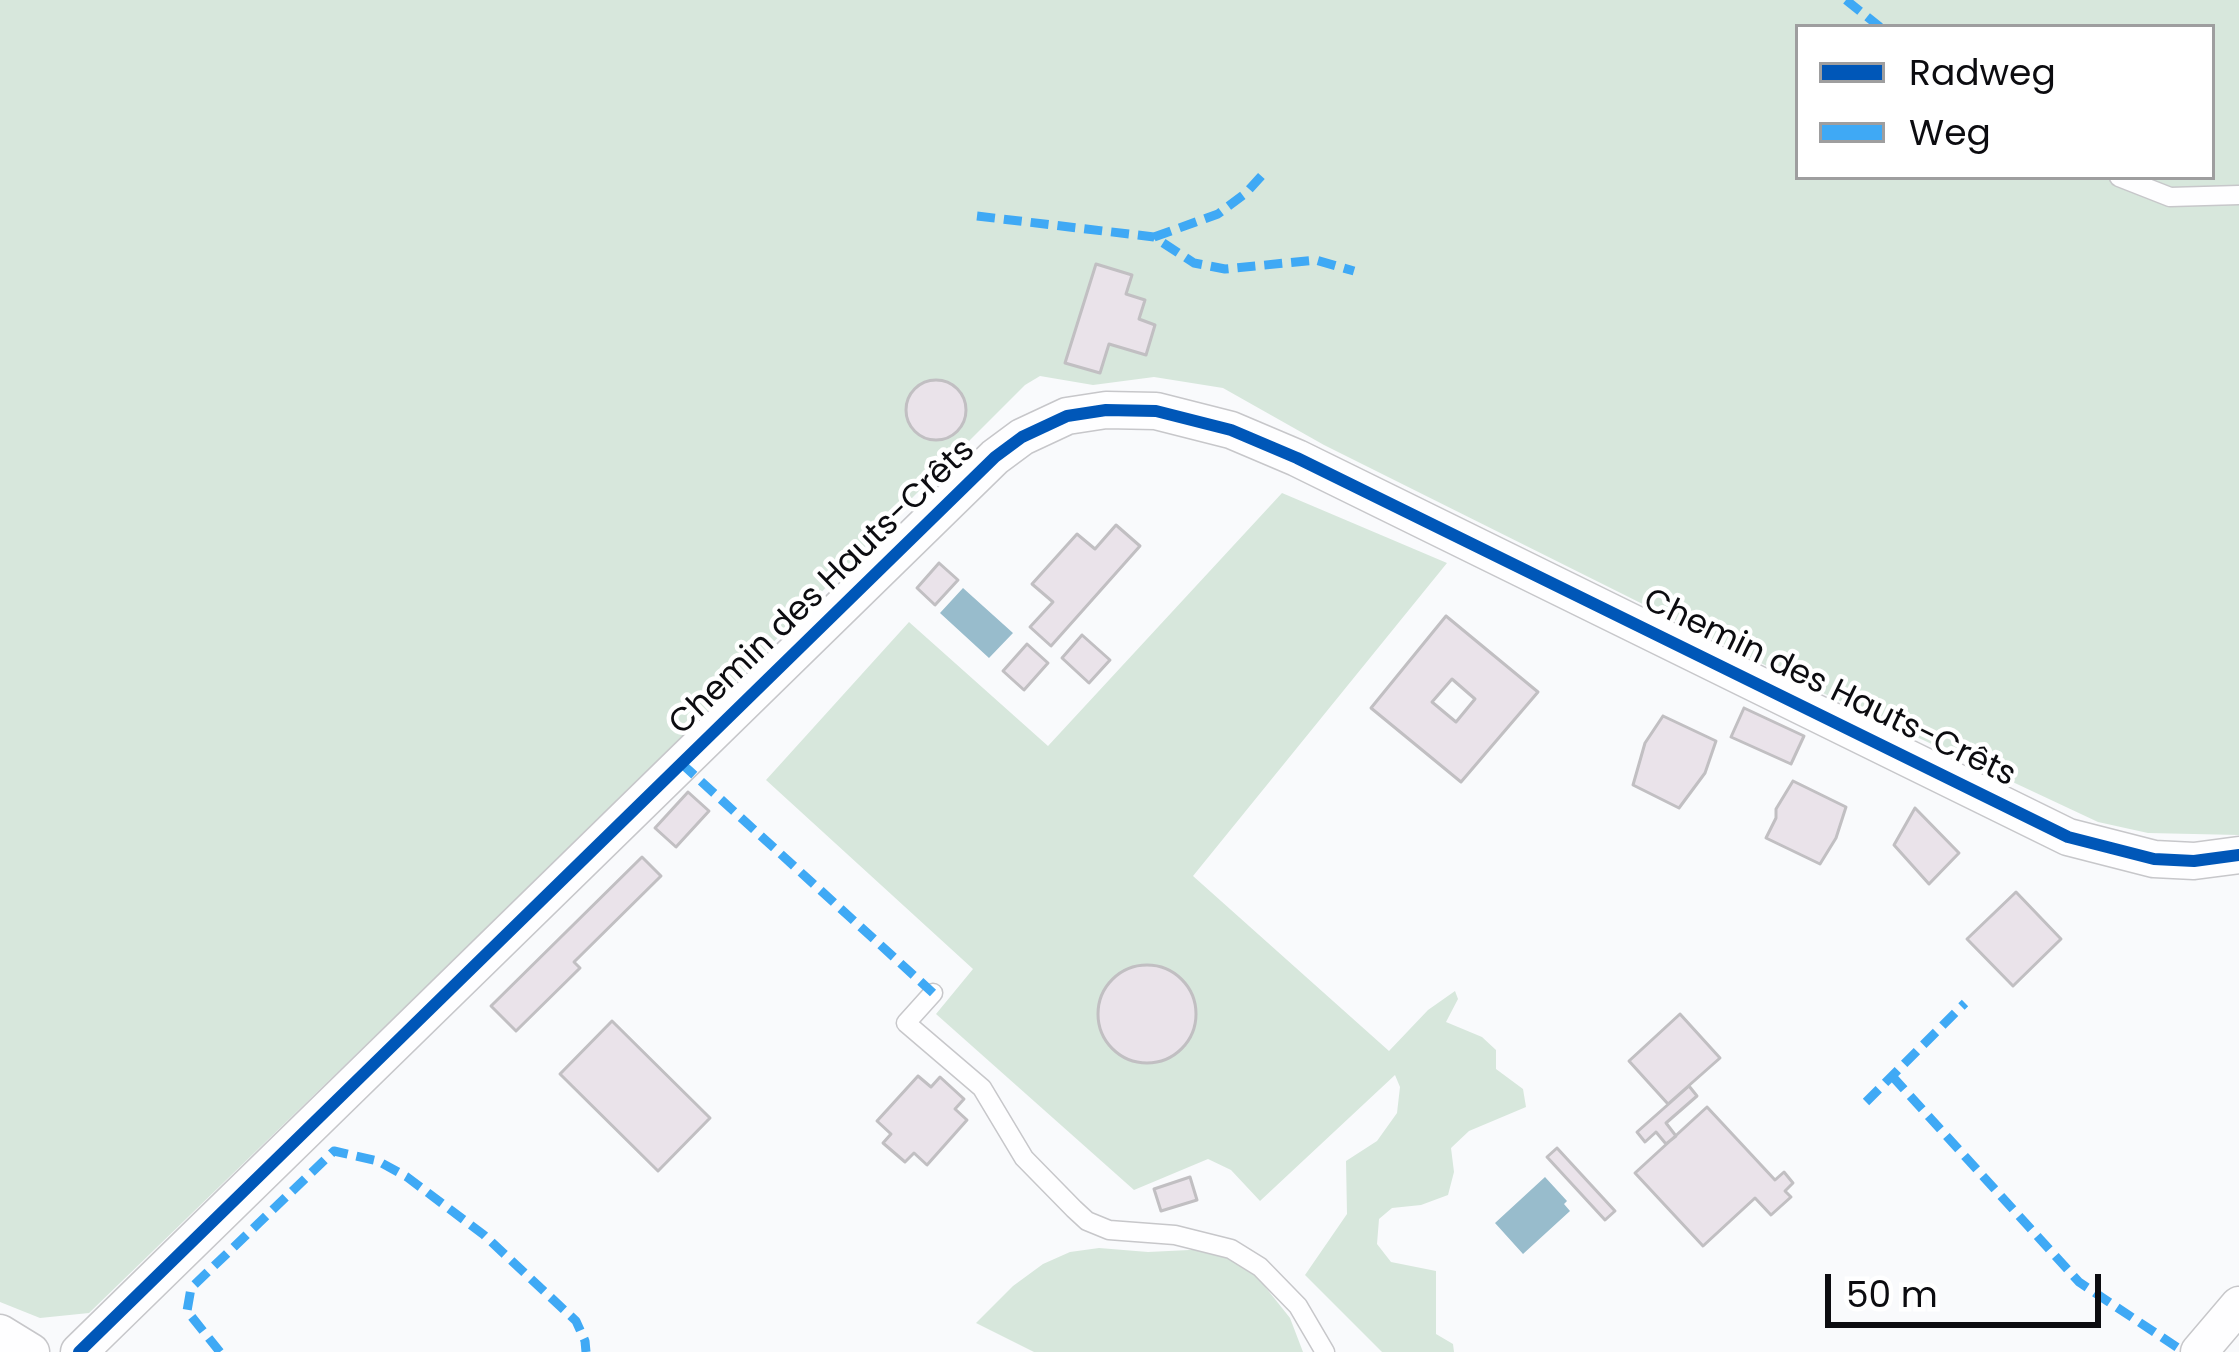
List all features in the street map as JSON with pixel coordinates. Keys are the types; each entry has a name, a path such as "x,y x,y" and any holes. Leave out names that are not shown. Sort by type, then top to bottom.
{"street":[{"name":"Chemin des Hauts-Crêts","path":"79,1352 994,457 1022,437 1067,416 1106,410 1156,411 1231,430 2068,837 2154,860 2239,855"},
{"path":"2199,1352 2239,1305"},
{"path":"0,1333 31,1352"}],"lane":[{"path":"2128,180 2170,197 2239,195"},
{"path":"934,993 906,1022 982,1088 1024,1157 1074,1210 1108,1230 1175,1234 1231,1249 1260,1267 1298,1306 1325,1352"}],"green space":[{"path":"0,0 2239,0 2239,835 2148,833 2098,822 1793,679 1324,445 1223,388 1154,377 1093,385 1040,376 1025,385 909,501 669,751 89,1313 40,1318 0,1302"},
{"path":"1282,493 1447,563 1193,876 1389,1051 1428,1010 1455,991 1458,999 1446,1022 1482,1037 1496,1050 1496,1069 1523,1089 1526,1107 1469,1131 1451,1148 1454,1172 1448,1195 1421,1205 1392,1208 1379,1219 1377,1244 1391,1262 1436,1271 1436,1334 1453,1344 1454,1352 1382,1352 1305,1275 1347,1214 1346,1161 1377,1141 1397,1113 1400,1087 1395,1075 1260,1201 1231,1170 1208,1159 1134,1190 936,1014 973,969 766,780 909,622 1048,746"},
{"path":"1210,1249 1233,1260 1255,1274 1290,1318 1303,1352 1034,1352 976,1323 1043,1264 1070,1252"}],"water":[{"path":"963,588 1013,633 989,658 940,613"},
{"path":"1545,1177 1570,1211 1523,1254 1495,1223"}],"building":[{"path":"1096,264 1132,275 1126,294 1145,300 1139,319 1155,325 1146,355 1109,344 1100,373 1065,363"},
{"path":"936,380 957,389 966,410 957,431 936,440 915,431 906,410 915,389"},
{"path":"1116,525 1140,546 1051,646 1030,627 1053,602 1032,584 1077,534 1095,549"},
{"path":"939,563 958,580 935,605 917,588"},
{"path":"1446,616 1538,692 1461,782 1371,708","holes":["1452,679 1475,699 1456,722 1432,702"]},
{"path":"1082,635 1110,660 1089,683 1062,658"},
{"path":"1027,644 1048,663 1024,690 1003,671"},
{"path":"1744,708 1804,736 1791,764 1731,737"},
{"path":"1663,716 1716,741 1705,773 1679,808 1633,785 1645,743"},
{"path":"1793,781 1846,807 1836,838 1820,864 1766,838"},
{"path":"688,792 709,811 676,847 655,828"},
{"path":"1915,808 1959,853 1929,884 1894,845"},
{"path":"642,857 661,876 574,962 580,968 516,1031 491,1006"},
{"path":"2016,892 2061,939 2013,986 1967,939"},
{"path":"1147,965 1166,968 1182,979 1193,995 1193,1033 1182,1049 1166,1060 1147,1063 1128,1060 1112,1049 1101,1033 1098,1014 1101,995 1112,979 1128,968"},
{"path":"1680,1014 1720,1058 1668,1104 1629,1061"},
{"path":"612,1021 710,1118 658,1171 560,1074"},
{"path":"918,1076 931,1087 940,1077 964,1099 955,1109 967,1120 927,1165 914,1153 905,1162 883,1143 891,1134 877,1121"},
{"path":"1689,1086 1697,1096 1666,1123 1676,1136 1666,1144 1656,1132 1645,1142 1637,1132"},
{"path":"1707,1107 1775,1180 1784,1172 1793,1183 1785,1191 1791,1197 1771,1215 1755,1198 1703,1246 1635,1173"},
{"path":"1557,1148 1615,1211 1605,1220 1547,1157"},
{"path":"1190,1177 1197,1200 1161,1211 1154,1189"}],"marked path":[{"path":"1846,0 1876,24"},
{"path":"1154,237 1218,214 1264,173"},
{"path":"977,216 1154,237 1194,263 1225,269 1316,260 1354,271"},
{"path":"681,763 933,993"},
{"path":"1866,1102 1965,1003"},
{"path":"1892,1076 2079,1282 2184,1352"},
{"path":"220,1352 187,1311 191,1288 334,1151 378,1161 407,1177 484,1235 576,1321 586,1352"}],"cycle path":[{"path":"79,1352 995,457 1022,437 1067,416 1106,410 1156,411 1231,430 1297,458 2068,837 2154,859 2194,861 2239,855"}]}
